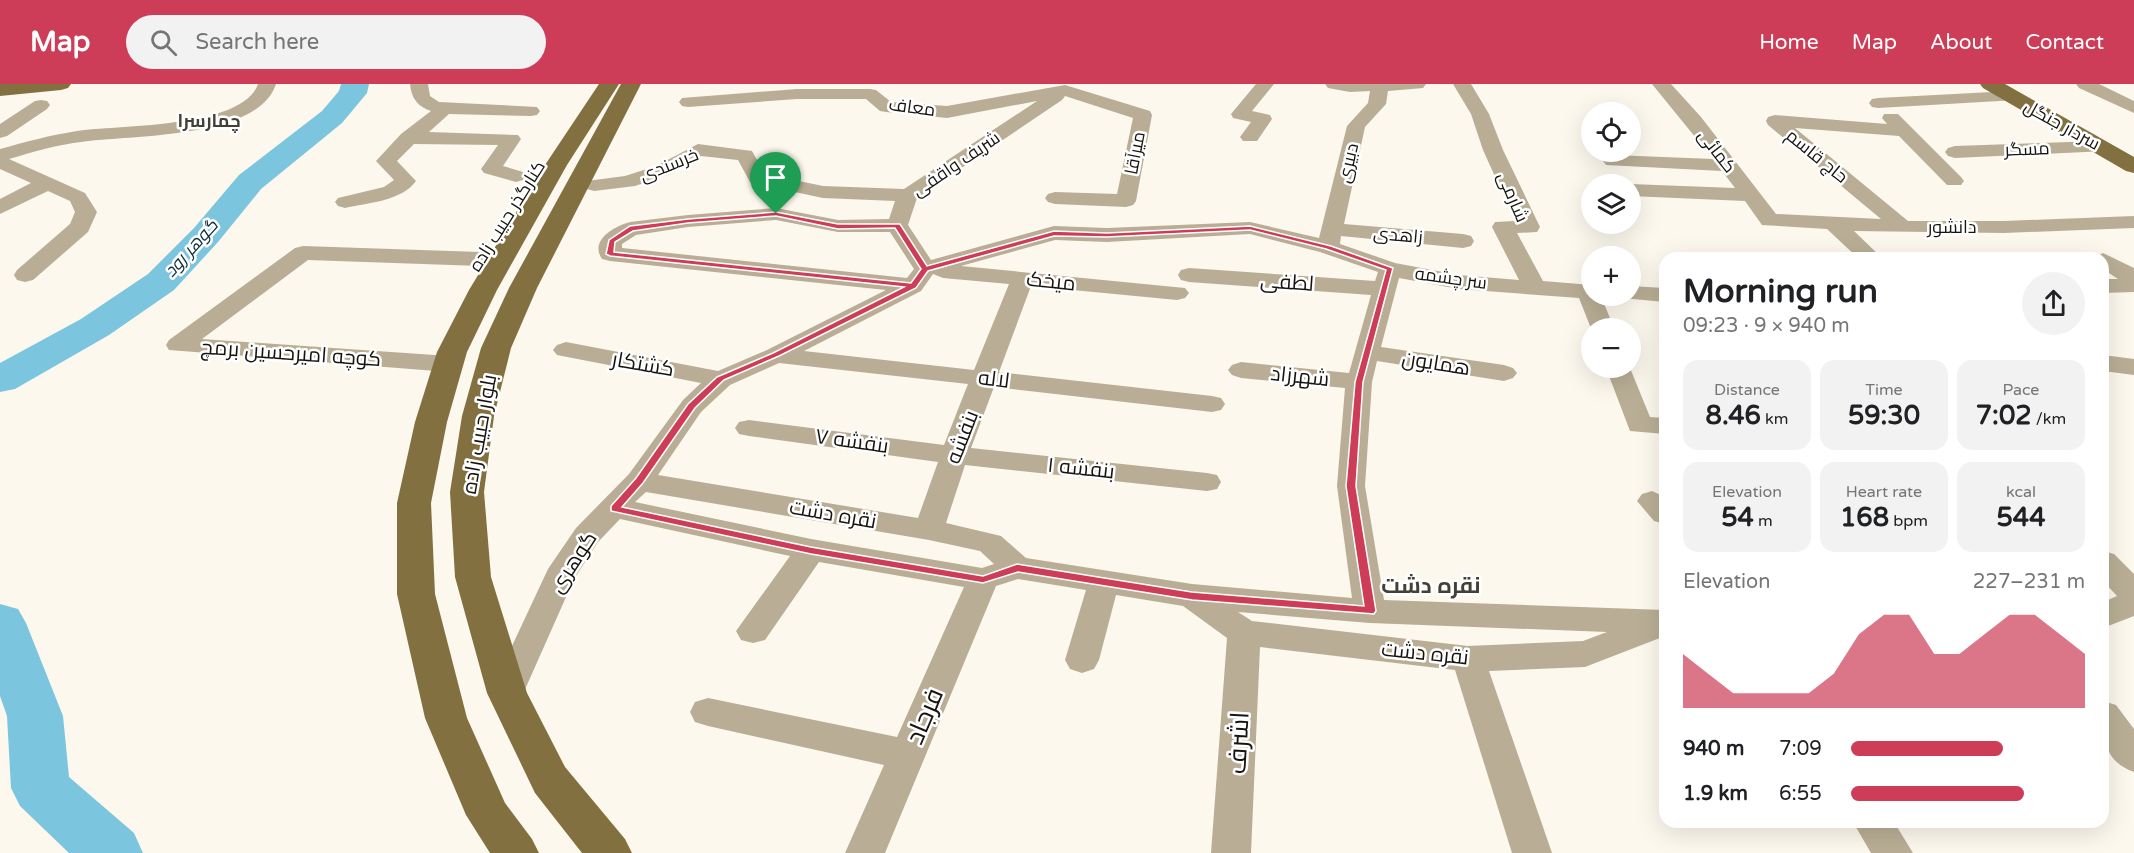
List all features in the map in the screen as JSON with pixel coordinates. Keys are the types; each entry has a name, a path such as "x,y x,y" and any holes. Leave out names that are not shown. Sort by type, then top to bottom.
{"main road":[{"path":"0,90 61,84"},
{"name":"کنارگذر حبیب زاده","path":"450,358 441,322 589,84"},
{"name":"بلوار حبیب زاده","path":"516,853 488,815 446,718 417,594 414,503 431,422 450,358 483,290 556,165 609,84"},
{"name":"بلوار حبیب زاده","path":"609,853 550,780 507,693 473,577 466,492 478,416 496,348 523,288 631,84"},
{"path":"496,348 542,285 646,84"},
{"name":"سردار جنگل","path":"1990,84 2134,166"}],"street":[{"path":"0,155 48,142 88,135 178,128 210,121 237,112 264,93 267,84"},
{"path":"419,84 419,94 422,100 435,107 531,111"},
{"path":"1250,137 1263,119 1240,114 1265,84"},
{"path":"1334,84 1350,87 1417,84"},
{"name":"شارمی","path":"1462,84 1480,114 1493,150 1529,226 1503,227 1535,288"},
{"name":"کمائی","path":"1661,84 1770,220"},
{"path":"2085,84 2134,108"},
{"name":"دبیری","path":"1330,238 1356,126 1377,105 1380,85"},
{"name":"معاف","path":"688,102 796,94 870,94 886,107 947,112 1068,87"},
{"name":"شریف واقفی","path":"897,225 908,195 1068,87"},
{"name":"میرآقا","path":"1055,198 1126,201 1143,115 1068,87"},
{"path":"1954,181 1878,103 2011,96"},
{"path":"0,132 41,105"},
{"path":"345,202 391,191 406,181 386,161 408,138 434,121 444,108"},
{"name":"حاج قاسم","path":"1903,131 1775,121 1903,227"},
{"path":"408,138 511,139 491,169 516,176"},
{"name":"مسگر","path":"1954,152 2100,147"},
{"name":"خرسندی","path":"594,185 628,182 663,171 698,150 745,155 757,178 823,192 908,195"},
{"path":"1621,174 1613,161 1727,165"},
{"path":"0,162 78,197 86,212 80,227 25,274"},
{"path":"0,207 25,193 48,184"},
{"path":"1641,190 1751,195"},
{"name":"میخک","path":"897,225 838,226 776,214 688,221 630,229 611,241 610,254 919,278 1023,278 1183,284"},
{"name":"دانشور","path":"1770,220 1903,227 2004,227 2134,222"},
{"path":"1833,223 1864,252"},
{"path":"897,225 919,278"},
{"name":"سر چشمه","path":"919,278 1054,233 1107,235 1250,228 1330,238 1387,279 1581,291"},
{"name":"زاهدی","path":"1330,238 1463,241"},
{"name":"کوچه امیرحسین برمچ","path":"450,358 178,345 303,253 480,259"},
{"path":"2109,263 2134,278"},
{"name":"گوهری","path":"507,693 559,577 587,535 639,481 692,406 721,378 776,355 919,278"},
{"name":"بنفشه","path":"929,530 954,455 1023,278"},
{"path":"1370,611 1351,486 1359,382 1387,279"},
{"name":"لطفی","path":"1183,284 1387,279"},
{"path":"2109,286 2134,285"},
{"path":"1641,294 1659,295"},
{"name":"کشتکار","path":"566,350 721,378"},
{"name":"همایون","path":"1367,352 1504,373"},
{"name":"لاله","path":"776,355 1212,404"},
{"path":"2109,364 2134,367"},
{"name":"شهرزاد","path":"1241,370 1359,382"},
{"path":"1622,378 1640,425 1659,426"},
{"name":"بنفشه ۷","path":"749,428 954,455"},
{"name":"بنفشه ۱","path":"954,455 1208,482"},
{"name":"نقره دشت","path":"639,481 929,530 990,543 1017,568"},
{"path":"656,517 653,507 656,502 666,493 680,488"},
{"name":"نقره دشت","path":"615,508 811,550 983,579 1017,568 1192,596 1370,611 1659,622"},
{"path":"753,631 811,550"},
{"path":"2109,568 2134,594"},
{"name":"فرجاد","path":"865,853 983,579"},
{"path":"1082,660 1104,582"},
{"name":"نقره دشت","path":"1192,596 1244,633 1468,659 1585,654 1659,624"},
{"path":"2109,596 2134,601"},
{"path":"2109,613 2134,601"},
{"name":"اشرف","path":"1231,853 1244,633"},
{"path":"1468,659 1532,853"},
{"path":"708,712 908,755"},
{"path":"2109,723 2134,757"},
{"path":"1876,828 1893,853"}],"waterway":[{"name":"گوهر رود","path":"0,380 95,327 161,282 206,235 250,182 332,117 353,93 355,84"},
{"name":"گوهر رود","path":"0,623 35,716 41,788 112,853"}],"district":[{"name":"چمارسرا","path":"209,121"},
{"name":"نقره دشت","path":"1431,585"}],"route":[{"path":"776,214 688,221 630,229 611,241 610,254 913,286 925,269 1054,233 1107,235 1250,228 1328,247 1390,269 1359,382 1351,486 1370,611 1192,596 1017,568 983,579 811,550 615,508 639,481 692,406 721,378 776,355 913,286 925,269 897,225 838,226 776,214"}]}
